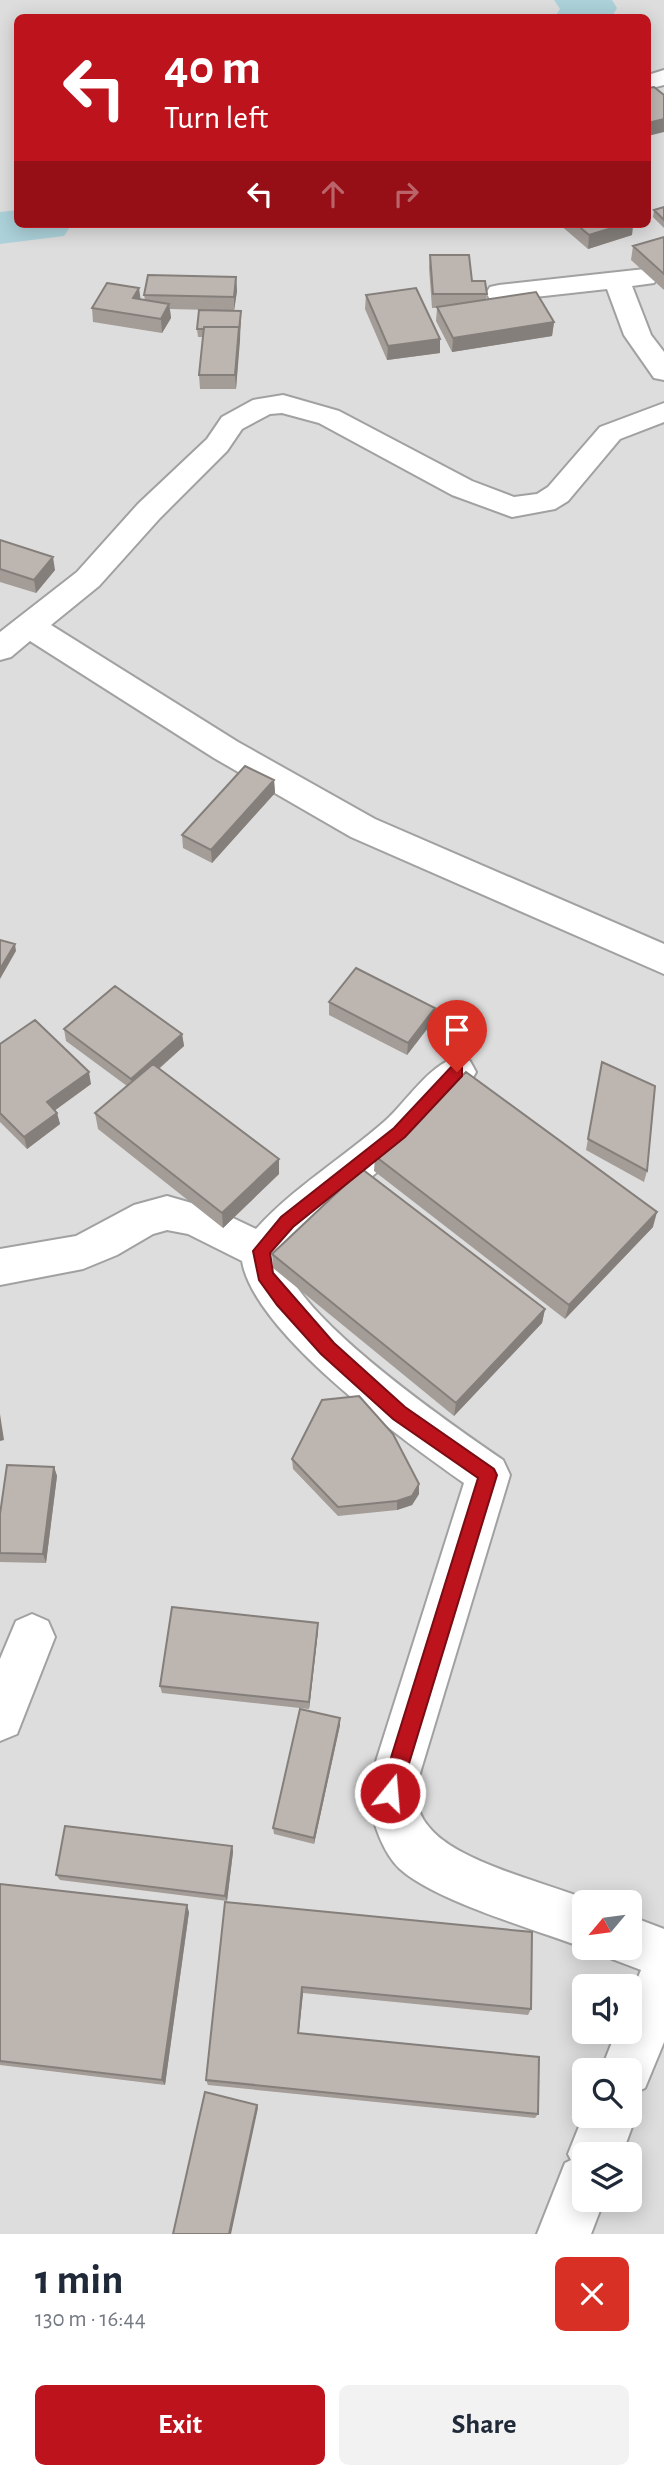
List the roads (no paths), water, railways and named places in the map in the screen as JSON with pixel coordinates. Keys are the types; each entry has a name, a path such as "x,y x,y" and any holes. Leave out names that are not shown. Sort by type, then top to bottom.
{"street":[{"path":"499,293 645,276"},
{"path":"617,281 638,335 664,372"},
{"path":"0,649 110,557 149,511 216,444 232,423 263,406 283,404 329,417 462,488 512,507 545,502 558,494 610,433 664,412"},
{"path":"29,626 226,750 363,828 664,960"},
{"path":"261,1251 287,1222 399,1132 457,1072"},
{"path":"0,1267 46,1260 92,1248 153,1215 168,1213 186,1217 261,1251"},
{"path":"261,1251 265,1275 283,1300 327,1348 399,1413 488,1475 390,1793 397,1821 417,1851 444,1868 572,1918"},
{"path":"0,1717 32,1637"},
{"path":"642,1946 664,1954"},
{"path":"632,2058 664,1975"},
{"path":"564,2234 572,2212"}],"waterway":[{"path":"578,0 593,8 584,14"},
{"path":"0,228 14,227"}]}
